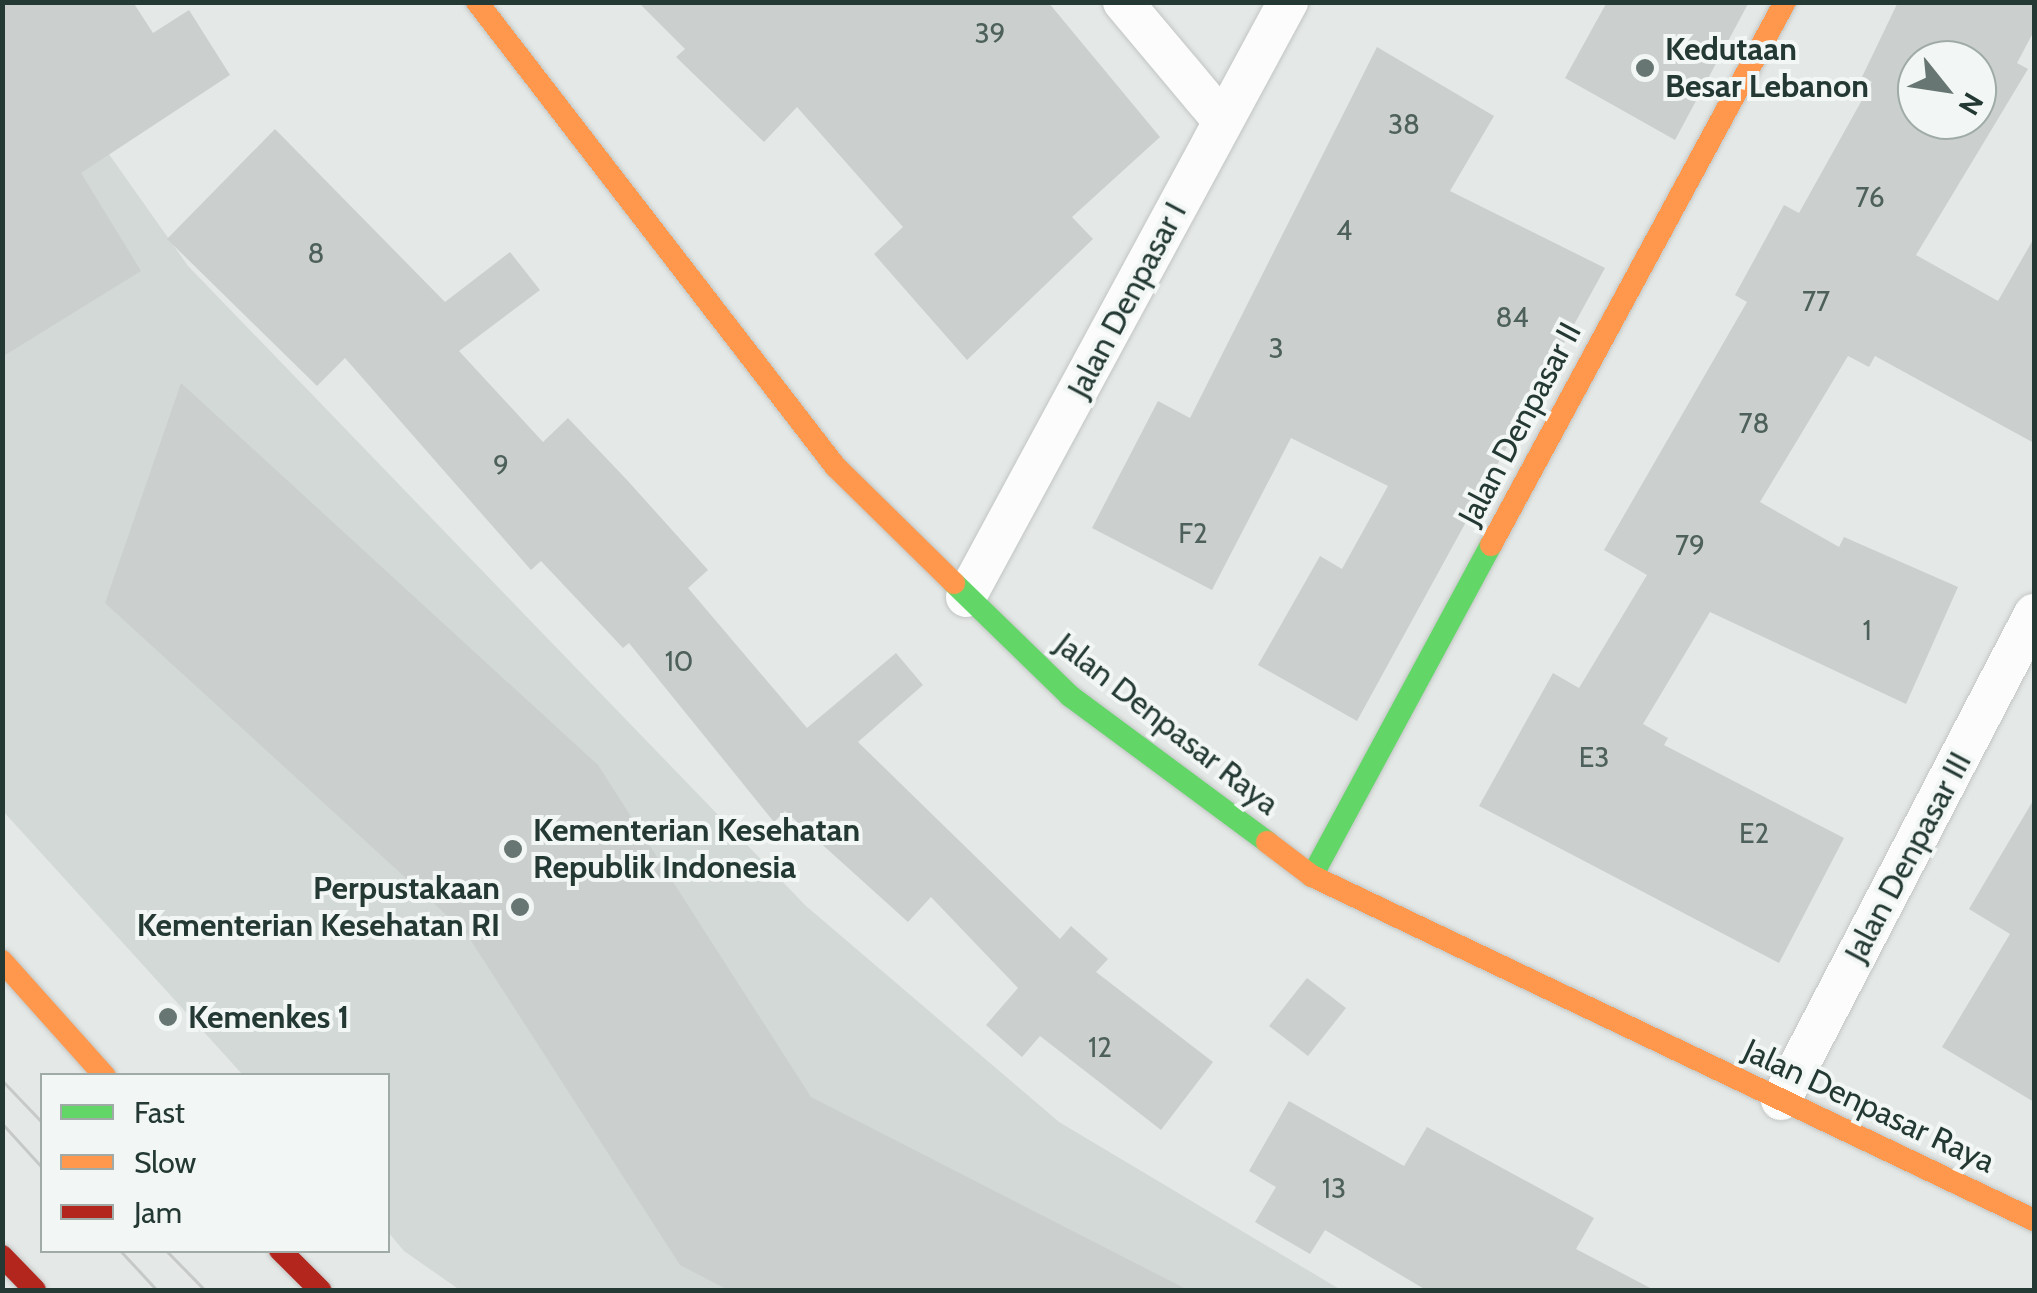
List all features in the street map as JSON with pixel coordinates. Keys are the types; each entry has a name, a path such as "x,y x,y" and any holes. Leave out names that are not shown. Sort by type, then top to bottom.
{"street":[{"name":"Jalan Denpasar Raya","path":"476,2 836,466 1070,696 1312,876 2034,1220"},
{"path":"1123,2 1224,121"},
{"name":"Jalan Denpasar I","path":"966,597 1288,2"},
{"name":"Jalan Denpasar II","path":"1312,876 1785,2"},
{"name":"Jalan Denpasar III","path":"1782,1100 2034,614"},
{"path":"2,961 101,1073"},
{"path":"283,1253 320,1290"},
{"path":"2,1256 35,1290"}],"shaded area":[{"path":"2,3 188,266 806,906 1059,1122 1341,1290 460,1290 404,1251 390,1234 390,1073 241,1073 3,811"}],"building":[{"path":"2,2 133,2 153,33 189,10 230,75 81,173 141,271 2,357"},
{"path":"638,2 1048,2 1160,137 1072,217 1093,239 967,360 874,254 903,227 797,107 764,142 676,57 685,49"},
{"name":"Kedutaan Besar Lebanon","path":"1607,2 1749,2 1675,140 1565,78"},
{"path":"1898,2 2034,2 2034,31 2017,63 2028,69 1997,120 1997,40 1897,40 1897,140 1985,140 1916,255 1998,301 2034,238 2034,443 1875,356 1869,367 1848,356 1760,502 1839,547 1844,537 1958,587 1906,704 1710,612 1643,724 1668,738 1664,745 1844,838 1779,963 1479,806 1553,673 1579,688 1647,575 1604,550 1747,302 1735,295 1784,205 1799,213 1872,82 1862,77"},
{"path":"1377,47 1494,116 1450,191 1605,268 1357,721 1258,665 1320,556 1342,569 1388,486 1291,438 1212,590 1092,528 1158,401 1190,418"},
{"path":"275,129 445,302 510,252 540,290 459,351 543,442 568,418 627,480 708,570 688,588 807,728 896,653 923,685 858,742 1060,939 1071,926 1108,959 1096,972 1213,1062 1161,1130 1040,1036 1022,1057 986,1025 1018,988 931,897 908,922 785,811 774,822 629,643 623,648 541,561 531,570 345,358 317,386 167,239"},
{"name":"Kementerian Kesehatan Republik Indonesia","path":"181,383 598,765 811,1097 1188,1290 728,1290 680,1265 466,933 105,603"},
{"path":"2034,799 2034,1102 1942,1047 2010,934 1969,909"},
{"path":"1307,978 1346,1008 1308,1056 1269,1026"},
{"path":"1289,1101 1404,1166 1427,1127 1594,1218 1576,1249 1654,1290 1426,1290 1325,1230 1310,1254 1255,1222 1276,1187 1249,1171"}],"tram line":[{"path":"2,1080 40,1120"},
{"path":"2,1123 40,1165"},
{"path":"123,1253 157,1290"},
{"path":"169,1253 205,1290"}],"traffic: fast":[{"path":"1312,876 1491,545"},
{"path":"954,583 1070,696 1267,842"}],"traffic: slow":[{"path":"477,2 835,466 954,583"},
{"path":"1491,545 1785,2"},
{"path":"1267,842 1312,876 2034,1220"},
{"path":"2,961 102,1073"}],"traffic: jam":[{"path":"283,1253 320,1290"},
{"path":"2,1256 35,1290"}],"place":[{"name":"Kedutaan Besar Lebanon","path":"1645,68"},
{"name":"Kementerian Kesehatan Republik Indonesia","path":"513,849"},
{"name":"Perpustakaan Kementerian Kesehatan RI","path":"520,907"},
{"name":"Kemenkes 1","path":"168,1017"}]}
